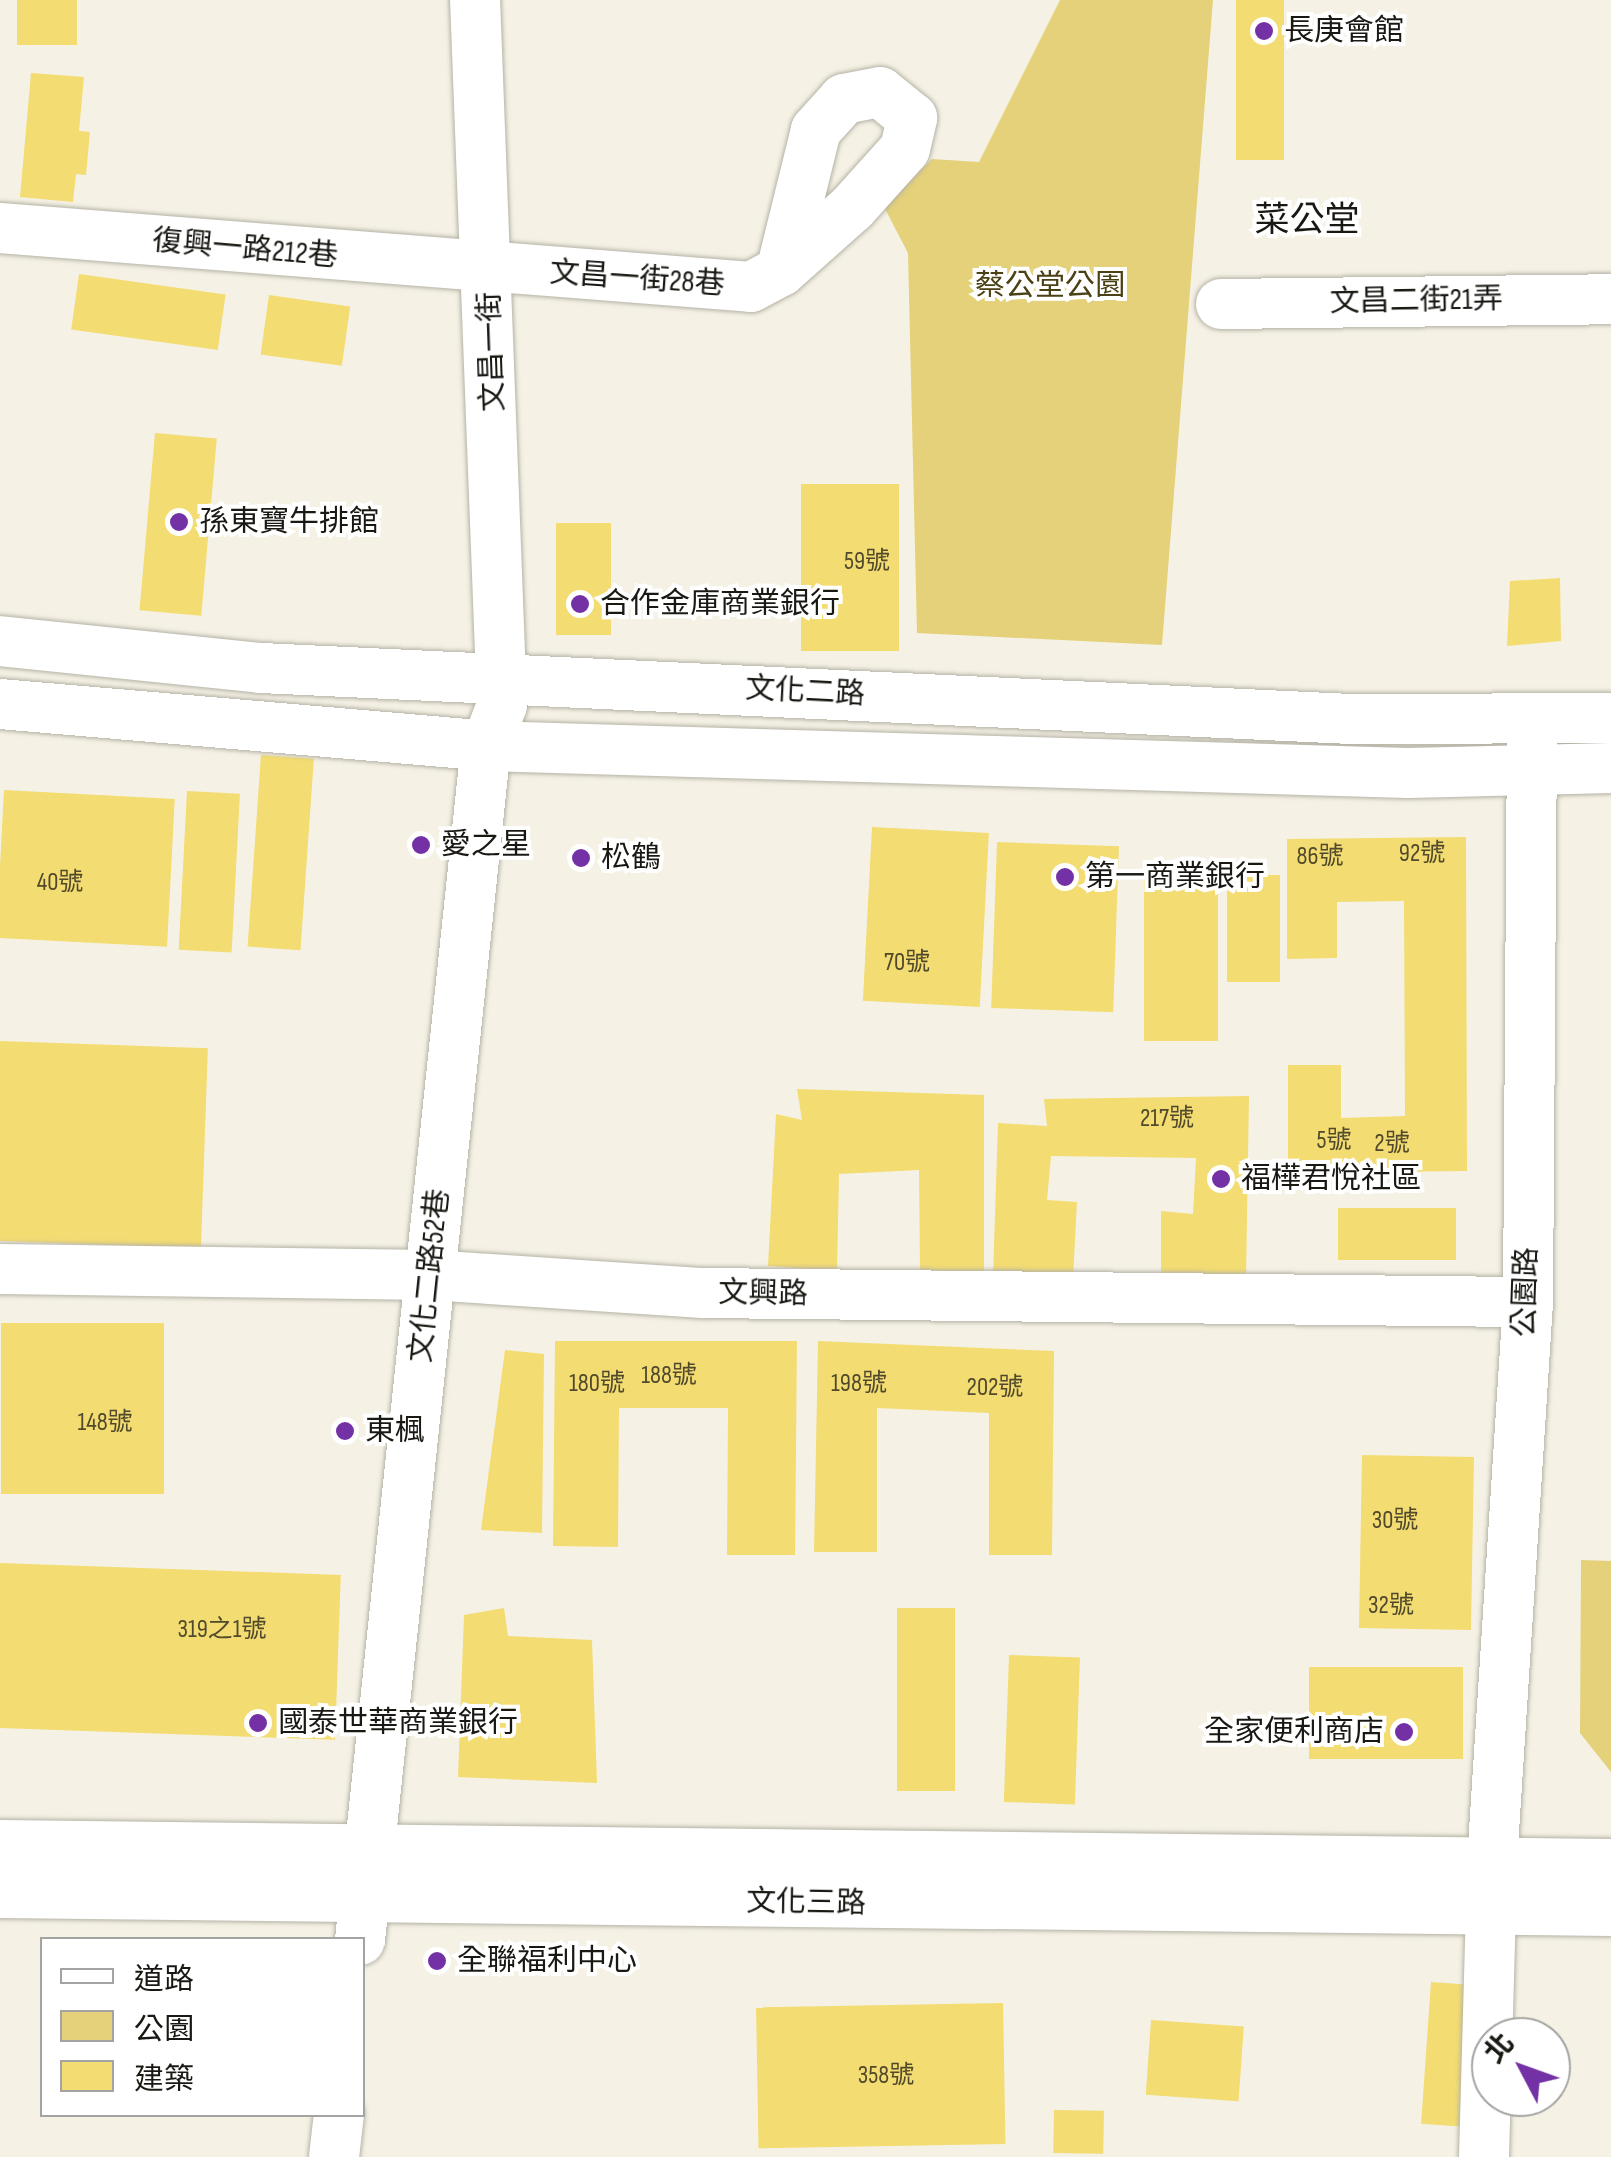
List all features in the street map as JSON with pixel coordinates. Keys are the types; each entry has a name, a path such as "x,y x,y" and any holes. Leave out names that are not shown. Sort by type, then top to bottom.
{"street":[{"name":"文昌一街","path":"476,0 489,270 497,709"},
{"name":"復興一路212巷","path":"0,228 489,270"},
{"name":"文昌一街28巷","path":"489,270 751,287 780,271"},
{"name":"文昌二街21弄","path":"1221,304 1611,299"},
{"name":"文化二路","path":"0,641 260,668 497,709 1408,773 1531,745 1611,718"},
{"name":"文化二路","path":"0,704 497,709 1531,745 1611,768"},
{"name":"文化二路52巷","path":"365,1895 430,1275 497,709"},
{"name":"公園路","path":"1484,2157 1494,1911 1492,1862 1528,1302 1531,745"},
{"name":"文興路","path":"0,1269 430,1275 703,1293 1528,1302"},
{"name":"文化三路","path":"0,1845 365,1895 1492,1862 1611,1864"},
{"name":"文化三路","path":"0,1894 1611,1911"},
{"path":"334,2157 339,2117"}],"green space":[{"name":"蔡公堂公園","path":"1060,0 1213,0 1162,645 917,633 908,253 884,207 932,159 979,162"},
{"path":"1581,1560 1611,1561 1611,1772 1580,1733"}],"building":[{"path":"17,0 77,0 77,45 17,45"},
{"path":"1236,0 1284,0 1284,160 1236,160"},
{"path":"31,73 84,77 79,131 90,132 86,175 76,174 73,202 20,197"},
{"path":"79,274 226,295 218,350 71,329"},
{"path":"269,295 350,306 342,366 261,354"},
{"name":"孫東寶牛排館","path":"155,433 217,438 201,616 139,610"},
{"path":"801,484 899,484 899,651 801,651"},
{"name":"合作金庫商業銀行","path":"556,523 611,523 611,635 556,635"},
{"path":"1560,578 1561,641 1507,646 1510,581"},
{"path":"261,755 314,759 300,950 248,947"},
{"path":"4,790 175,799 167,947 0,938"},
{"path":"187,791 240,794 232,953 179,950"},
{"path":"872,827 989,833 980,1007 863,1001"},
{"path":"1466,837 1467,1171 1288,1173 1288,1065 1341,1065 1341,1118 1405,1116 1404,901 1337,902 1337,958 1287,959 1287,839"},
{"path":"997,842 1119,846 1113,1012 991,1008"},
{"path":"1144,872 1218,872 1218,1041 1144,1041"},
{"path":"1227,875 1280,875 1280,982 1227,982"},
{"path":"0,1041 208,1048 201,1248 0,1241"},
{"path":"797,1089 984,1095 984,1272 920,1270 919,1170 839,1174 837,1271 768,1266 776,1114 802,1120"},
{"name":"福樺君悅社區","path":"1249,1096 1246,1279 1161,1281 1161,1211 1193,1214 1196,1158 1051,1156 1047,1200 1077,1202 1073,1278 993,1276 998,1123 1047,1126 1044,1099"},
{"path":"1338,1208 1456,1208 1456,1260 1338,1260"},
{"path":"1,1323 164,1323 164,1494 1,1494"},
{"path":"555,1341 797,1341 795,1555 727,1555 728,1408 619,1408 618,1547 553,1546"},
{"path":"818,1341 1054,1351 1052,1555 989,1555 989,1413 877,1408 877,1552 814,1552"},
{"path":"505,1350 544,1354 542,1533 481,1530"},
{"path":"1362,1455 1474,1457 1471,1630 1359,1628"},
{"path":"0,1563 341,1575 335,1740 0,1728"},
{"path":"504,1608 508,1636 592,1640 597,1783 458,1777 464,1615"},
{"path":"897,1608 955,1608 955,1791 897,1791"},
{"path":"1009,1655 1080,1657 1075,1804 1004,1802"},
{"path":"1309,1667 1463,1667 1463,1759 1309,1759"},
{"path":"1431,1982 1474,1985 1464,2127 1421,2124"},
{"path":"1003,2003 1005,2144 758,2148 756,2007"},
{"path":"1151,2020 1244,2026 1239,2101 1146,2095"},
{"path":"1054,2110 1104,2111 1103,2154 1053,2153"}],"place":[{"name":"長庚會館","path":"1264,31"},
{"name":"孫東寶牛排館","path":"179,522"},
{"name":"合作金庫商業銀行","path":"580,604"},
{"name":"愛之星","path":"421,845"},
{"name":"松鶴","path":"581,858"},
{"name":"第一商業銀行","path":"1065,877"},
{"name":"福樺君悅社區","path":"1221,1179"},
{"name":"東楓","path":"345,1431"},
{"name":"國泰世華商業銀行","path":"258,1723"},
{"name":"全家便利商店","path":"1404,1732"},
{"name":"全聯福利中心","path":"437,1961"}],"district":[{"name":"菜公堂","path":"1307,221"}]}
